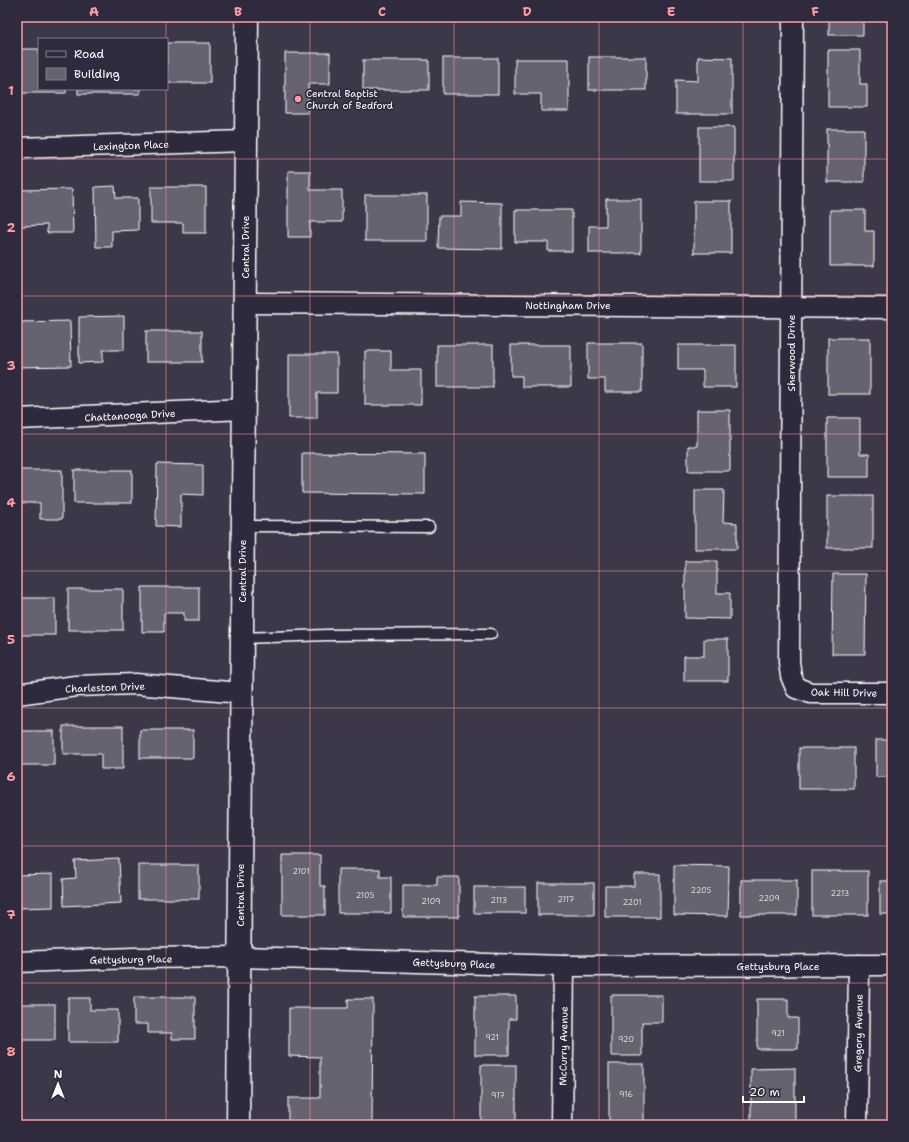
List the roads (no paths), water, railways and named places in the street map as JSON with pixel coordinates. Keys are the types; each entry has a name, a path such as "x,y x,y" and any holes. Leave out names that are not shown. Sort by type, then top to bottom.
{"main road":[{"name":"Central Drive","path":"238,1125 247,17"}],"street":[{"name":"Sherwood Drive","path":"793,17 789,662 796,688"},
{"name":"Lexington Place","path":"17,148 246,141"},
{"name":"Nottingham Drive","path":"245,302 892,308"},
{"name":"Chattanooga Drive","path":"17,419 69,418 244,409"},
{"name":"Charleston Drive","path":"17,694 76,686 136,684 242,693"},
{"name":"Oak Hill Drive","path":"796,688 811,693 892,693"},
{"name":"Gettysburg Place","path":"17,962 134,958 239,957 564,966 892,965"},
{"name":"McCurry Avenue","path":"562,1125 564,966"},
{"name":"Gregory Avenue","path":"857,1125 859,966"}],"lane":[{"path":"243,526 429,527"},
{"path":"242,638 327,635 491,634"}],"place":[{"name":"Central Baptist Church of Bedford","path":"298,99"}]}
